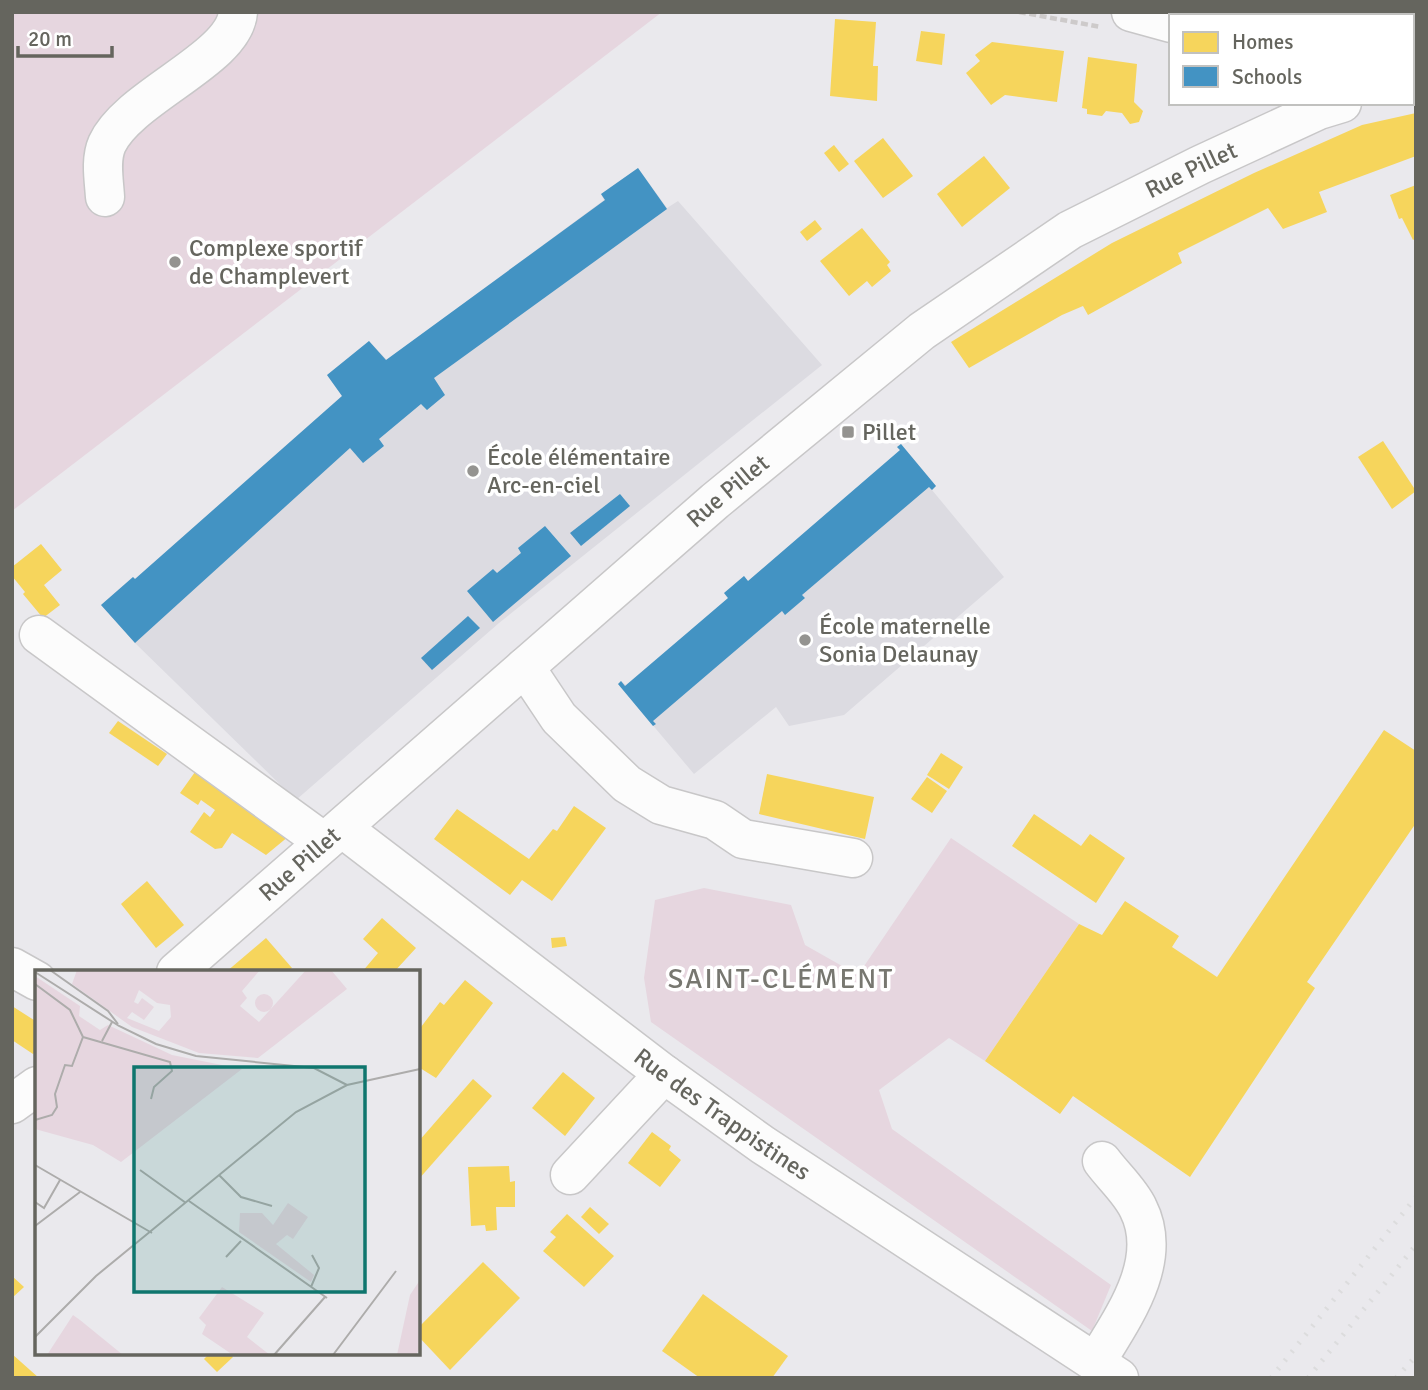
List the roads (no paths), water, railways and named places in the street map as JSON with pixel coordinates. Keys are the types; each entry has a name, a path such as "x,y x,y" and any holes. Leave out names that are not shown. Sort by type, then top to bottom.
{"street":[{"path":"105,197 103,165 107,145 123,119 213,51 237,22 238,12"},
{"path":"1118,20 1169,23"},
{"name":"Rue Pillet","path":"178,970 715,501 922,331 1070,230 1324,106"},
{"name":"Rue des Trappistines","path":"39,635 333,835 762,1144 1107,1370"},
{"path":"525,667 559,719 627,784 661,805 715,820 743,839 853,858"},
{"path":"12,967 35,980"},
{"path":"570,1175 664,1074"},
{"path":"12,1104 35,1087"},
{"path":"1102,1161 1139,1208 1147,1241 1137,1294 1107,1370"}],"railway":[{"path":"1271,1378 1416,1197"},
{"path":"1308,1378 1416,1245"},
{"path":"1396,1378 1416,1356"}],"place":[{"name":"Complexe sportif de Champlevert","path":"175,262"},
{"name":"Pillet","path":"848,432"},
{"name":"École élémentaire Arc-en-ciel","path":"473,471"},
{"name":"École maternelle Sonia Delaunay","path":"805,640"}],"district":[{"name":"SAINT-CLÉMENT","path":"781,978"}]}
